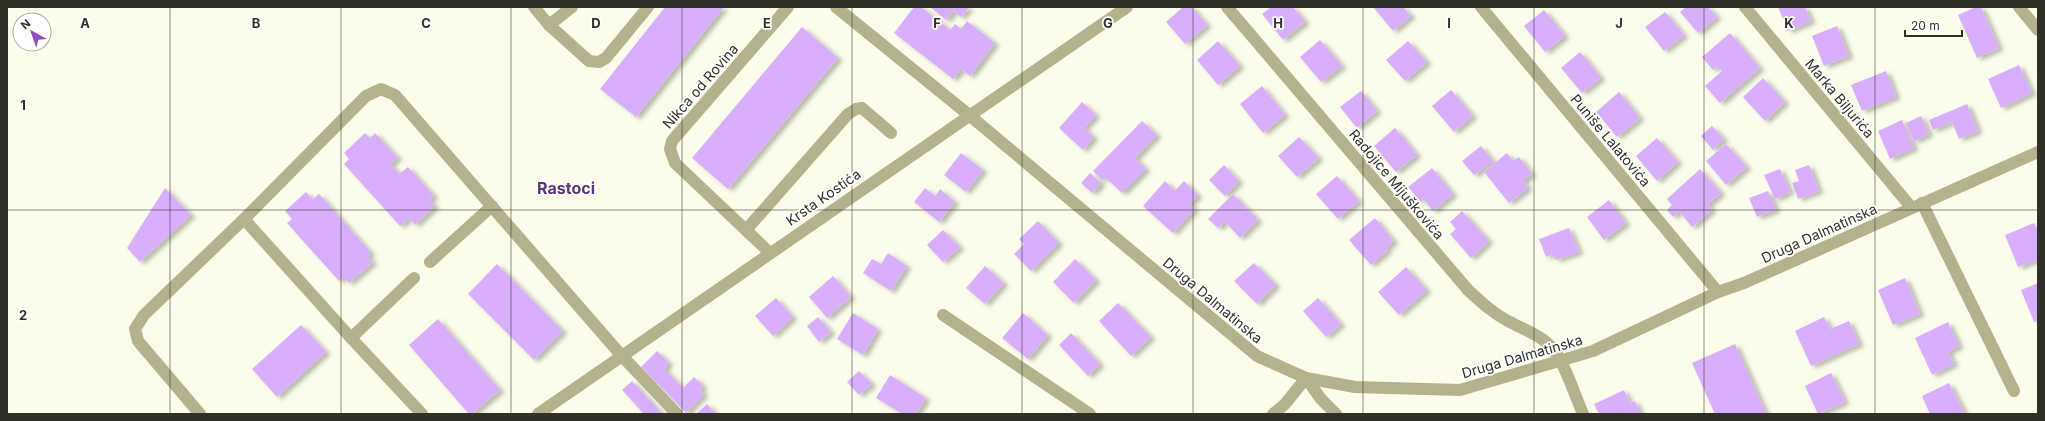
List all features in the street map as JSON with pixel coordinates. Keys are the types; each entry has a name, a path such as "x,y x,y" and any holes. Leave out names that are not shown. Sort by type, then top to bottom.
{"street":[{"path":"534,7 549,25 589,61 599,62 606,58 648,7"},
{"path":"549,25 572,7"},
{"name":"Nikca od Rovina","path":"770,253 676,163 670,148 672,141 788,7"},
{"name":"Druga Dalmatinska","path":"836,7 969,115 1256,356 1306,378 1355,387 1460,390 1593,351 1718,292 1744,283 1916,205 2038,152"},
{"name":"Krsta Kostića","path":"538,414 621,355 1127,7"},
{"name":"Radojice Mijuškovića","path":"1227,7 1468,290 1490,310 1512,324 1532,332 1547,342 1560,360 1583,414"},
{"name":"Puniše Lalatovića","path":"1481,7 1718,292"},
{"name":"Marka Biljurića","path":"1745,7 1916,205 2014,391"},
{"path":"2019,7 2038,30"},
{"path":"200,414 138,341 135,329 144,315 244,219 366,96 381,89 395,94 621,355 677,414"},
{"path":"746,230 848,114 856,109 862,108 891,133"},
{"path":"430,262 492,206"},
{"path":"244,219 351,338 422,414"},
{"path":"351,338 414,278"},
{"path":"943,315 1090,414"},
{"path":"1273,414 1285,404 1306,378 1321,400 1336,414"}],"building":[{"path":"665,7 724,7 636,117 600,89"},
{"path":"914,7 921,7 950,30 955,24 961,29 967,21 995,43 970,76 961,69 953,79 894,33"},
{"path":"930,7 970,7 961,17 954,11 946,20"},
{"path":"1183,7 1192,7 1207,25 1185,44 1166,22"},
{"path":"1271,7 1293,7 1305,22 1283,40 1262,14"},
{"path":"1373,7 1403,7 1411,16 1393,31"},
{"path":"1686,7 1708,7 1717,17 1698,33 1680,12"},
{"path":"1778,7 1805,7 1811,21 1788,31"},
{"path":"1976,7 1981,7 1999,48 1977,58 1958,15"},
{"path":"1544,10 1565,36 1545,52 1524,26"},
{"path":"1665,12 1684,35 1664,51 1645,27"},
{"path":"1837,26 1849,56 1824,66 1812,36"},
{"path":"802,27 838,58 728,189 692,158"},
{"path":"1730,33 1760,68 1720,103 1705,86 1722,71 1717,66 1713,70 1702,57"},
{"path":"1320,40 1342,66 1321,82 1300,57"},
{"path":"1218,41 1240,66 1218,85 1197,60"},
{"path":"1408,41 1427,62 1405,81 1386,60"},
{"path":"1580,52 1601,78 1582,93 1561,68"},
{"path":"2019,65 2032,93 2001,108 1988,79"},
{"path":"1886,71 1896,97 1862,111 1851,85"},
{"path":"1763,78 1785,102 1765,121 1743,97"},
{"path":"1262,86 1285,115 1263,133 1240,104"},
{"path":"1451,90 1473,116 1454,132 1432,106"},
{"path":"1361,91 1377,111 1357,128 1340,107"},
{"path":"1619,92 1640,118 1617,137 1596,112"},
{"path":"1082,102 1096,115 1084,128 1094,137 1083,150 1059,128"},
{"path":"1967,104 1978,131 1959,139 1952,122 1933,130 1929,120"},
{"path":"1921,116 1929,134 1914,141 1906,123"},
{"path":"1902,120 1914,148 1890,159 1878,131"},
{"path":"1142,121 1157,135 1135,158 1146,169 1122,193 1105,177 1102,180 1093,171"},
{"path":"1712,126 1724,139 1713,150 1701,136"},
{"path":"1395,128 1417,155 1396,172 1374,146"},
{"path":"365,133 370,138 375,133 398,158 390,164 399,174 408,167 434,196 429,200 435,206 415,225 409,218 400,226 344,164 349,159 344,153"},
{"path":"1299,137 1319,158 1297,177 1278,156"},
{"path":"1657,138 1678,162 1657,181 1636,156"},
{"path":"1726,144 1747,167 1726,185 1706,161"},
{"path":"1481,146 1493,161 1474,175 1462,161"},
{"path":"961,153 983,170 966,192 944,175"},
{"path":"1507,153 1513,161 1519,157 1532,174 1523,181 1528,188 1509,203 1484,172"},
{"path":"1224,165 1239,181 1225,196 1209,180"},
{"path":"1809,165 1819,191 1798,199 1792,183 1799,181 1795,170"},
{"path":"1432,168 1453,194 1433,211 1424,200 1421,202 1408,187"},
{"path":"1700,169 1721,193 1708,204 1712,210 1692,227 1679,211 1673,217 1667,210 1672,205 1667,199"},
{"path":"1780,169 1790,192 1775,199 1764,175"},
{"path":"1090,173 1101,183 1092,193 1081,183"},
{"path":"1337,176 1359,201 1338,219 1316,194"},
{"path":"1165,181 1175,191 1184,181 1198,195 1190,204 1195,209 1173,233 1143,206"},
{"path":"165,188 191,215 140,262 127,248"},
{"path":"925,188 935,196 940,189 955,202 939,222 914,202"},
{"path":"1768,191 1776,210 1757,217 1749,198"},
{"path":"306,192 313,199 319,194 371,253 367,256 373,262 349,283 344,277 339,281 287,223 292,219 285,211"},
{"path":"1233,194 1258,220 1240,238 1225,222 1218,228 1208,219"},
{"path":"1609,200 1626,223 1604,240 1587,217"},
{"path":"1462,211 1489,241 1471,258 1450,234 1456,229 1450,222"},
{"path":"1375,218 1394,241 1386,248 1388,250 1371,265 1349,240"},
{"path":"1038,221 1059,243 1031,271 1014,254 1024,244 1019,239"},
{"path":"2034,223 2038,232 2038,259 2018,267 2005,235"},
{"path":"1569,228 1579,252 1556,260 1553,254 1546,257 1539,239"},
{"path":"943,230 960,247 943,262 927,245"},
{"path":"888,253 907,266 891,291 863,273 872,259 881,264"},
{"path":"1075,259 1096,280 1074,303 1053,282"},
{"path":"1254,263 1276,285 1257,304 1234,281"},
{"path":"497,264 563,331 534,360 468,294"},
{"path":"985,266 1004,283 985,304 966,288"},
{"path":"1406,267 1427,290 1399,315 1378,292"},
{"path":"833,276 851,297 827,318 809,297"},
{"path":"1905,278 1920,314 1893,325 1878,290"},
{"path":"2038,283 2038,321 2034,322 2021,290"},
{"path":"776,298 793,317 773,336 755,316"},
{"path":"1318,298 1341,324 1326,337 1303,311"},
{"path":"1118,303 1151,337 1131,356 1099,321"},
{"path":"853,313 878,329 863,355 837,339"},
{"path":"1023,313 1048,335 1028,359 1002,338"},
{"path":"818,317 831,332 819,342 807,326"},
{"path":"1824,317 1830,329 1849,321 1859,344 1811,366 1795,331"},
{"path":"438,319 500,390 472,414 469,414 409,345"},
{"path":"1948,322 1959,346 1948,352 1954,364 1932,375 1915,338"},
{"path":"301,325 326,352 277,397 252,369"},
{"path":"1071,333 1100,364 1088,376 1059,345"},
{"path":"1735,344 1766,414 1715,414 1692,363"},
{"path":"657,351 669,363 664,369 683,388 694,377 703,386 700,390 704,394 686,413 641,367"},
{"path":"859,371 872,384 859,395 847,382"},
{"path":"1831,373 1845,402 1818,414 1805,386"},
{"path":"890,375 926,398 916,414 903,414 876,398"},
{"path":"632,381 662,414 644,414 622,390"},
{"path":"1949,383 1964,412 1959,414 1930,414 1922,396"},
{"path":"1624,390 1630,403 1635,401 1641,414 1599,414 1594,404"},
{"path":"707,404 716,414 696,414"}],"district":[{"name":"Rastoci","path":"566,188"}]}
